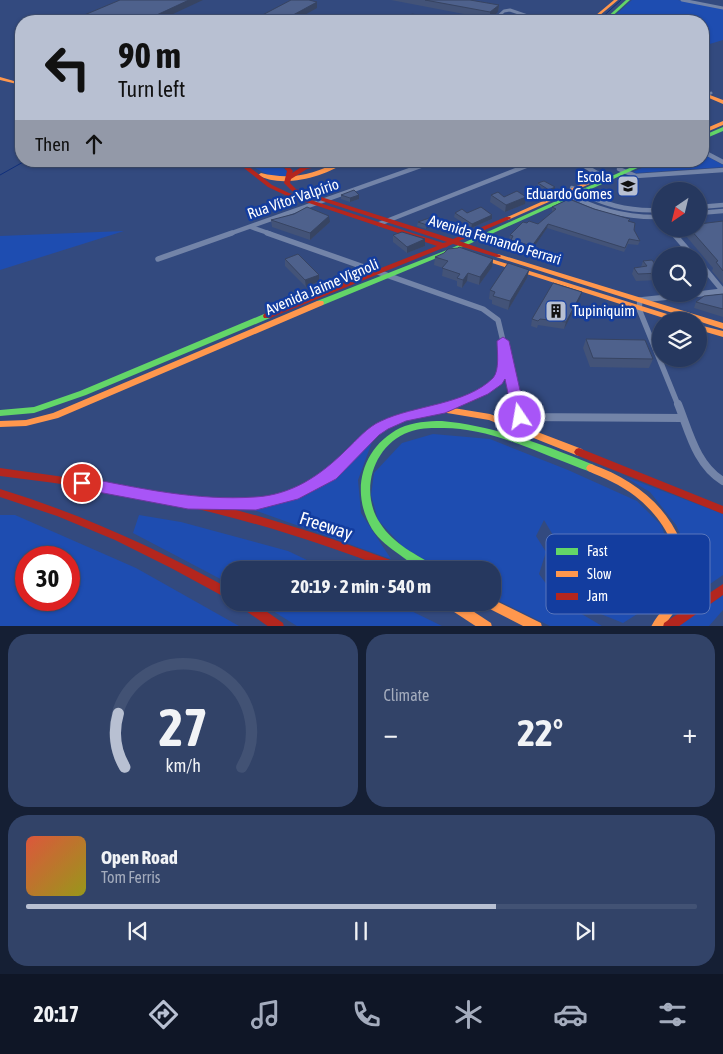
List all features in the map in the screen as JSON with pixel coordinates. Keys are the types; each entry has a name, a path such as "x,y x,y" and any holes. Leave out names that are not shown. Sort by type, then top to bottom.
{"main road":[{"path":"598,15 616,0"},
{"path":"612,15 628,0"},
{"path":"0,78 15,82"},
{"path":"709,95 723,100"},
{"path":"709,134 721,128"},
{"name":"Avenida Fernando Ferrari","path":"286,167 290,171 290,178 287,184 294,190 577,285 639,304 723,326"},
{"path":"290,178 305,167"},
{"path":"248,168 274,180 322,172 332,167"},
{"name":"Avenida Jaime Vignoli","path":"571,192 602,176 622,171 628,167"},
{"name":"Avenida Jaime Vignoli","path":"0,424 26,423 55,416 456,245 571,192 633,167"},
{"name":"Avenida Fernando Ferrari","path":"248,168 270,186 444,246"},
{"name":"Avenida Jaime Vignoli","path":"0,413 34,410 83,393 375,271 444,246 456,245"},
{"name":"Avenida Fernando Ferrari","path":"639,304 658,312"},
{"path":"707,329 723,334"},
{"path":"188,502 256,503 298,493 331,474 374,432 384,425 404,416 441,409 484,391 498,380 502,373 503,341"},
{"path":"147,366 152,375"},
{"path":"441,409 490,417 723,510"},
{"path":"417,561 395,548 372,521 365,496 366,472 376,453 394,436 420,425 450,423 480,428 607,475 643,495 669,525 673,534"},
{"name":"Freeway","path":"0,472 82,483 188,502 278,527 382,561"},
{"path":"0,493 55,510 104,530 153,553 221,590"},
{"path":"361,553 375,561"},
{"path":"710,597 723,588"},
{"path":"501,608 538,626"},
{"path":"256,611 279,626"},
{"path":"463,611 486,626"},
{"path":"656,626 665,614"},
{"path":"668,626 685,614"}],"street":[{"path":"682,0 723,7"},
{"path":"691,0 723,7"},
{"path":"501,15 506,10 517,11 527,15"},
{"path":"501,15 511,12 519,15"},
{"path":"709,155 723,162"},
{"name":"Rua Vítor Valpírio","path":"158,259 418,167"},
{"path":"379,224 523,167"},
{"path":"586,167 602,176"},
{"path":"622,171 636,176 723,170"},
{"path":"571,192 604,205 638,211 652,210"},
{"path":"571,192 583,204 622,216 652,217"},
{"path":"708,206 723,205"},
{"path":"708,213 723,211"},
{"path":"387,221 397,230"},
{"path":"251,227 483,309 498,320 520,417 682,418"},
{"path":"707,272 723,291"},
{"path":"707,293 723,291"},
{"path":"652,302 639,304 682,418 700,459 711,474 723,481"}],"shaded area":[{"path":"632,0 678,0 723,9 723,40 709,44 709,15 616,15"},
{"path":"709,157 723,165 723,167 633,172 644,167 709,167"},
{"path":"253,167 282,167 288,172 287,176 274,178"},
{"path":"124,231 0,270 0,236"},
{"path":"433,434 490,439 568,470 637,501 661,525 664,534 552,534 544,520 536,536 546,552 539,574 546,584 546,614 582,614 602,626 550,626 501,602 501,561 427,561 403,547 378,520 371,495 374,473 402,443"},
{"path":"372,442 358,480 361,513 391,559 254,510 301,498 335,479"},
{"path":"623,476 723,514 723,575 710,584 710,534 680,534 676,525 650,492"},
{"path":"0,515 15,515 136,568 239,626 0,626"},
{"path":"139,515 181,522 288,551 309,561 221,561 221,579 133,533"},
{"path":"723,595 723,610 709,626 678,626 696,614 710,614 710,604"},
{"path":"273,611 411,611 442,626 297,626"},
{"path":"601,614 637,614 623,623"}],"building":[{"path":"120,0 189,0 157,15 84,15"},
{"path":"291,0 317,2 293,15 262,15"},
{"path":"425,0 470,0 499,5 490,12"},
{"path":"544,181 555,187 549,190 538,183"},
{"path":"354,190 359,195 350,198 341,195"},
{"path":"517,191 526,197 506,205 491,195 498,192 504,197"},
{"path":"569,199 594,209 630,219 628,221 635,223 634,230 640,241 629,239 625,248 548,224 532,246 511,240 513,236 510,235 523,222 527,223 529,221 538,224 556,209 552,207"},
{"path":"307,207 329,216 310,233 271,220 294,214"},
{"path":"481,207 492,215 472,224 455,213 462,209 467,213"},
{"path":"432,217 437,220 427,225 418,222"},
{"path":"723,221 723,271 716,262 718,261 698,238 708,238 708,223"},
{"path":"402,232 425,239 407,247 393,235"},
{"path":"459,247 493,259 480,277 468,273 463,280 457,278 460,274 442,268 448,261 435,257 448,249"},
{"path":"298,254 319,275 305,280 285,259"},
{"path":"652,260 652,273 638,274 634,268 647,266 643,261"},
{"path":"508,263 529,270 510,301 493,296 495,292 490,290"},
{"name":"Tupiniquim","path":"553,283 582,292 566,322 532,319"},
{"path":"723,294 723,309 696,302 707,302 707,296"},
{"path":"586,339 645,340 652,357 652,359 593,358"}],"waterway":[{"path":"605,15 621,0"},
{"path":"0,175 15,167"}],"traffic: fast":[{"path":"612,15 628,0"},
{"path":"709,135 723,129"},
{"path":"320,303 454,249 637,167"},
{"path":"0,413 34,410 83,393 267,316"},
{"path":"418,561 402,551 381,533 368,510 365,494 366,478 371,463 379,449 391,438 405,430 422,425 463,426 530,444 591,468"}],"traffic: slow":[{"path":"598,15 616,0"},
{"path":"0,78 15,82"},
{"path":"709,96 723,102"},
{"path":"709,129 723,123"},
{"path":"261,175 272,178 293,179 315,174 331,167"},
{"path":"508,218 599,178"},
{"path":"498,256 723,326"},
{"path":"485,259 652,312"},
{"path":"0,424 26,423 55,416 320,303"},
{"path":"707,329 723,334"},
{"path":"372,434 384,425 404,416 441,409 490,417 579,452"},
{"path":"591,468 627,485 648,501 658,511 672,534"},
{"path":"501,609 535,626"},
{"path":"463,611 485,626"},
{"path":"657,626 666,614"}],"traffic: jam":[{"path":"246,167 270,186 287,194 445,246"},
{"path":"286,167 290,171 287,183 294,190 498,256"},
{"path":"291,177 305,167"},
{"path":"267,316 508,218"},
{"path":"444,408 469,399 492,386 502,372 503,341"},
{"path":"188,502 262,501 298,493 331,475 372,434"},
{"path":"579,452 723,510"},
{"path":"0,472 107,487 213,508 310,536 382,561"},
{"path":"0,493 90,524 175,564 221,590"},
{"path":"710,598 723,589"},
{"path":"256,611 278,626"},
{"path":"669,626 687,614"}],"place":[{"name":"Escola Eduardo Gomes","path":"628,186"},
{"name":"Tupiniquim","path":"556,311"}],"route":[{"path":"82,483 188,502 256,503 298,493 322,481 331,474 374,432 384,425 404,416 441,409 484,391 498,380 502,373 503,341 520,417"}]}
